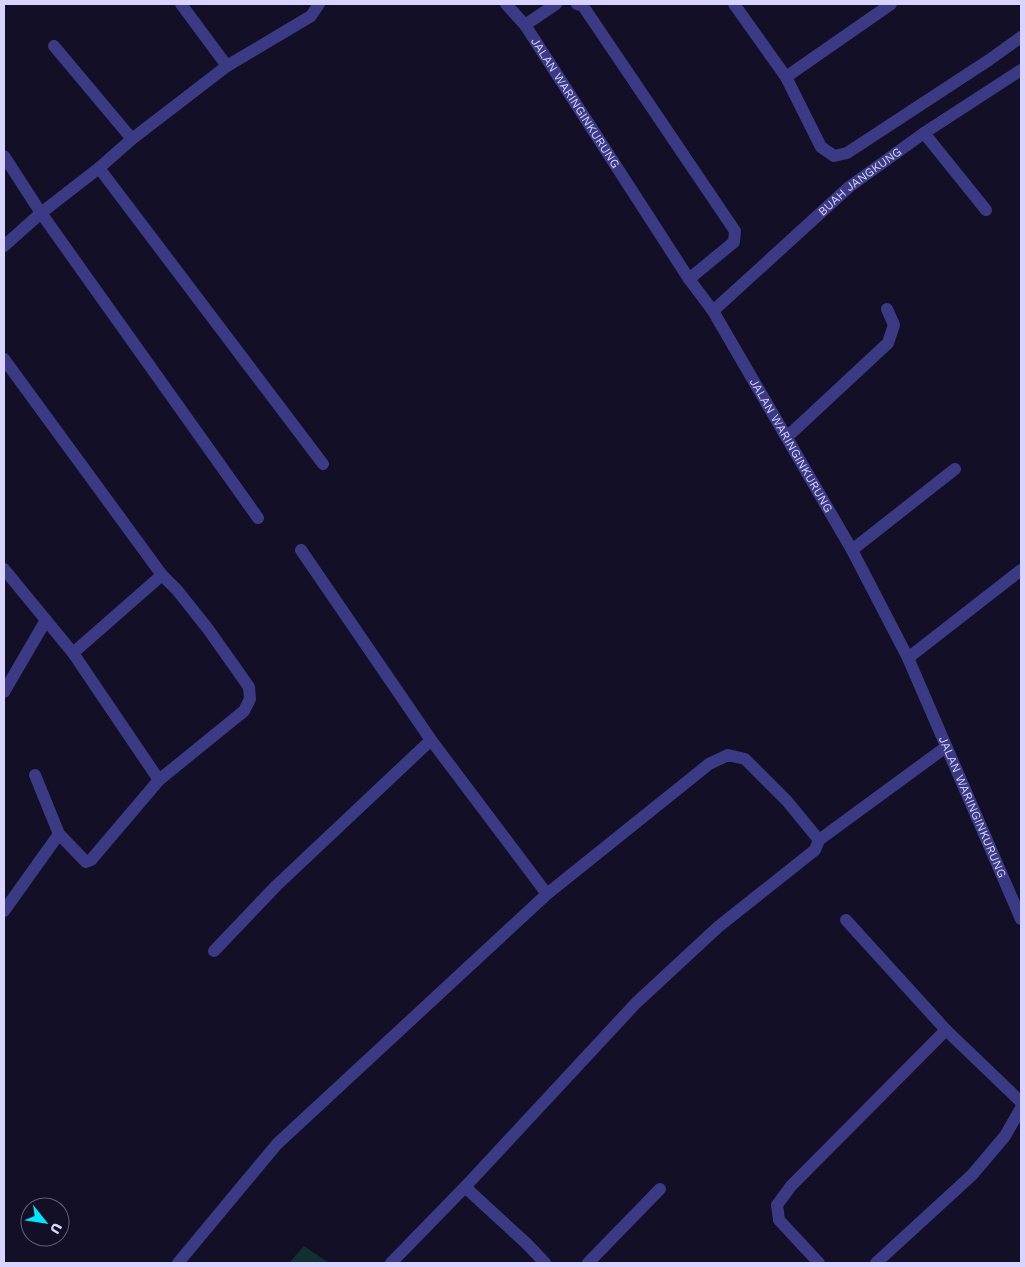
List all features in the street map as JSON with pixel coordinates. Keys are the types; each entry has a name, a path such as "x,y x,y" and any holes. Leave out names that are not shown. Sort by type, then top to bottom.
{"street":[{"path":"181,4 227,66"},
{"path":"4,246 41,213 100,168 132,139 227,66 311,16 319,4"},
{"name":"JALAN WARINGINKURUNG","path":"506,4 525,25 689,279 713,311 852,550 921,686 946,747 1017,902 1021,919"},
{"path":"525,25 556,4"},
{"path":"734,4 786,78 821,147 834,156 847,153 989,60 1021,36"},
{"path":"786,78 891,4"},
{"path":"583,5 735,231 734,242 689,279"},
{"path":"54,46 132,139"},
{"name":"BUAH JANGKUNG","path":"713,311 849,187 924,132 1021,70"},
{"path":"924,132 986,210"},
{"path":"4,156 41,213 258,518"},
{"path":"100,168 323,464"},
{"path":"786,437 888,343 894,325 887,309"},
{"path":"4,359 162,575 177,590 208,629 249,687 250,699 244,711 159,780 92,860 86,862 83,860 59,834 35,775"},
{"path":"852,550 955,469"},
{"path":"301,550 431,740 547,894"},
{"path":"4,569 73,653 159,780"},
{"path":"908,658 1021,570"},
{"path":"73,653 162,575"},
{"path":"4,692 46,620"},
{"path":"214,951 276,886 431,740"},
{"path":"391,1263 466,1187 636,1003 718,927 815,850 819,840 946,747"},
{"path":"178,1263 277,1144 547,894 709,764 728,755 744,759 787,800 819,840"},
{"path":"4,911 59,834"},
{"path":"846,920 946,1030 1021,1102"},
{"path":"819,1263 779,1220 777,1205 792,1186 946,1030"},
{"path":"876,1263 972,1176 1005,1136 1021,1108"},
{"path":"466,1187 545,1263"},
{"path":"588,1263 660,1189"}],"green space":[{"path":"304,1246 329,1263 289,1263"}]}
